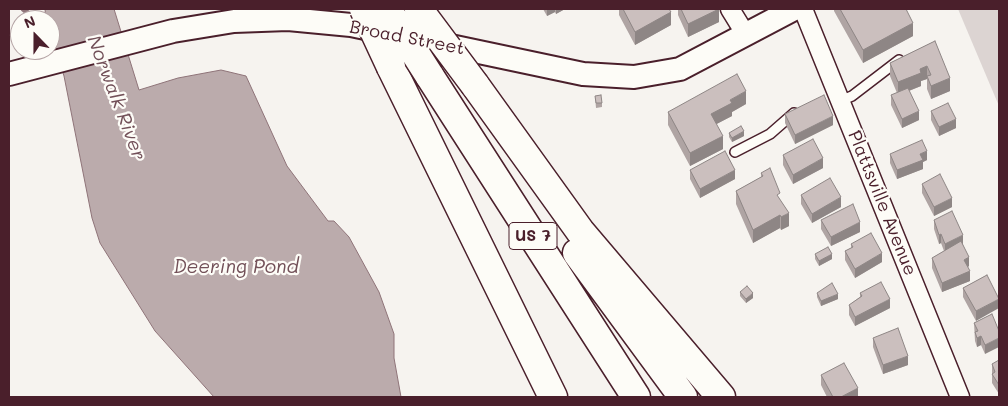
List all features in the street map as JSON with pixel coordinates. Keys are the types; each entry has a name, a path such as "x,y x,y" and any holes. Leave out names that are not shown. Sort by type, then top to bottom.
{"highway":[{"path":"364,9 553,397"},
{"name":"US 7","path":"387,9 636,397"},
{"name":"US 7","path":"418,10 470,84 557,226 683,397"},
{"path":"470,84 580,231 721,397"}],"street":[{"path":"730,9 746,35"},
{"name":"Broad Street","path":"9,74 173,31 234,22 288,19 351,25 584,74 634,76 680,69 794,9"},
{"name":"Plattsville Avenue","path":"803,9 835,96 960,397"}],"lane":[{"path":"835,96 852,96 892,64 908,55"},
{"path":"735,152 770,134 789,115 805,107"}],"shaded area":[{"path":"958,9 999,9 999,106"}],"water":[{"name":"Deering Pond","path":"114,9 139,90 178,78 221,70 246,76 287,166 328,221 334,221 349,237 379,292 394,334 394,358 401,397 214,397 155,331 100,243 92,218 64,76 59,60 60,10 45,10"}],"building":[{"path":"623,9 669,9 671,12 635,32"},
{"path":"681,9 719,9 688,24"},
{"path":"840,9 906,9 913,23 863,50"},
{"path":"935,41 950,78 931,86 927,76 931,75 927,66 920,69 921,73 898,82 890,63"},
{"path":"737,74 746,91 730,100 732,103 711,114 723,136 690,153 668,112"},
{"path":"908,88 919,111 902,119 891,95"},
{"path":"601,95 602,103 596,103 595,96"},
{"path":"824,95 833,116 795,135 785,114"},
{"path":"948,103 956,119 939,127 931,111"},
{"path":"741,126 744,131 732,138 729,133"},
{"path":"813,139 823,158 793,175 783,155"},
{"path":"922,140 927,151 920,154 923,160 897,170 890,154"},
{"path":"725,151 735,170 700,189 690,170"},
{"path":"770,168 780,193 777,195 789,213 781,217 780,215 753,230 736,191 763,176 761,173"},
{"path":"940,174 952,198 934,207 922,184"},
{"path":"830,178 841,197 812,214 801,195"},
{"path":"853,204 860,222 831,237 821,220"},
{"path":"952,211 963,235 945,244 941,234 939,235 934,220"},
{"path":"871,233 882,253 855,269 845,251 853,247 851,244"},
{"path":"961,241 969,257 964,260 970,271 942,283 932,258"},
{"path":"828,247 832,254 819,261 815,254"},
{"path":"987,275 999,299 976,311 963,288"},
{"path":"881,282 890,299 855,317 849,305 862,296 860,293"},
{"path":"832,283 838,294 821,301 817,293"},
{"path":"747,286 753,293 746,299 740,292"},
{"path":"992,314 999,331 999,338 985,345 981,336 977,338 975,332 978,331 974,323"},
{"path":"898,328 908,356 883,365 873,338"},
{"path":"999,360 999,385 992,374 995,372 992,364"},
{"path":"844,363 858,388 841,397 833,397 821,375"}],"water label":[{"name":"Norwalk River","path":"116,98"}]}
